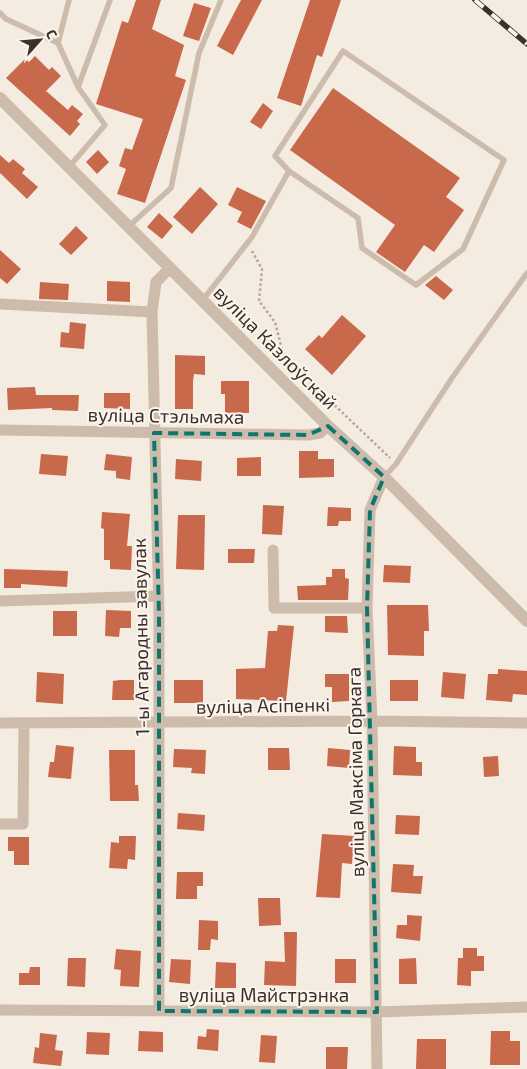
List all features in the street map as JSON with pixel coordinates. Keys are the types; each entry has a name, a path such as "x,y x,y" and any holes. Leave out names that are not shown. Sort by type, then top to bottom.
{"street":[{"name":"вуліца Казлоўскай","path":"0,98 202,301 328,426 384,477 527,621"},
{"name":"1-ы Агародны завулак","path":"159,1012 158,596 152,312 156,282 170,268"},
{"path":"0,304 152,312"},
{"name":"вуліца Стэльмаха","path":"0,430 308,435 320,433 328,426"},
{"name":"вуліца Максіма Горкага","path":"377,1069 372,722 367,608 370,510 384,477"},
{"path":"273,550 274,608 367,608"},
{"path":"0,601 158,596"},
{"name":"вуліца Асіпенкі","path":"0,724 527,723"},
{"path":"0,824 23,824 24,724"},
{"name":"вуліца Майстрэнка","path":"0,1010 377,1012 527,1007"}],"lane":[{"path":"69,0 58,43 78,87 105,124 69,167"},
{"path":"78,87 110,0"},
{"path":"128,227 171,188 199,53 221,0"},
{"path":"0,13 6,19 58,43"},
{"path":"343,51 504,160 463,249 416,285 362,248 358,218 289,171 275,156 343,51"},
{"path":"202,301 247,243 289,171"},
{"path":"384,477 396,464 452,378 527,273"}],"path":[{"path":"247,243 262,269 259,301 275,322 284,357"},
{"path":"264,342 284,357 396,464"}],"highlighted area":[{"path":"328,426 384,477 370,510 367,608 377,1012 159,1011 159,614 154,433 308,435"}],"building":[{"path":"136,0 161,0 152,29 184,45 175,76 186,80 145,203 117,194 126,169 119,166 125,148 132,150 143,119 96,104 122,21 128,23"},
{"path":"241,0 262,0 233,55 217,46"},
{"path":"310,0 341,0 322,57 317,55 301,106 277,98"},
{"path":"194,3 211,8 199,41 183,36"},
{"path":"35,56 49,70 52,67 61,76 46,91 68,110 72,105 83,114 77,121 80,124 70,136 6,78 25,59 29,62"},
{"path":"333,88 460,178 446,197 464,210 434,252 424,245 405,272 376,252 395,225 290,150"},
{"path":"263,103 273,111 261,129 250,122"},
{"path":"98,150 109,162 97,174 86,162"},
{"path":"0,155 9,163 13,159 25,169 22,173 38,187 27,199 0,173"},
{"path":"200,187 218,204 192,234 173,217"},
{"path":"237,187 266,201 251,229 237,222 242,212 228,205"},
{"path":"159,213 173,226 162,239 147,227"},
{"path":"76,226 88,238 71,255 59,244"},
{"path":"0,250 21,269 7,284 0,278"},
{"path":"436,276 453,290 444,300 425,285"},
{"path":"107,281 130,282 130,302 107,301"},
{"path":"40,282 69,284 68,300 39,299"},
{"path":"342,315 366,336 332,375 305,349 319,335 322,338"},
{"path":"70,322 86,324 84,349 60,347 61,332 69,333"},
{"path":"175,355 205,356 205,375 194,374 193,409 175,409"},
{"path":"221,381 249,381 249,413 225,413 225,394 221,394"},
{"path":"35,387 36,395 79,395 78,411 52,410 52,408 8,410 7,388"},
{"path":"104,393 130,393 130,409 104,408"},
{"path":"299,451 318,451 318,459 334,459 334,477 299,478"},
{"path":"41,454 68,456 66,476 39,474"},
{"path":"106,454 132,457 130,480 116,478 116,471 104,470"},
{"path":"261,457 261,476 237,476 237,458"},
{"path":"176,459 202,461 201,481 175,479"},
{"path":"263,505 284,506 282,535 262,534"},
{"path":"328,507 351,508 351,521 339,521 338,526 327,526"},
{"path":"102,512 130,514 127,546 132,546 131,570 110,569 110,560 104,560 104,529 101,528"},
{"path":"178,515 205,515 204,570 176,569"},
{"path":"228,549 255,549 254,563 228,563"},
{"path":"384,565 411,566 410,583 383,582"},
{"path":"4,569 68,571 67,587 21,584 21,588 4,588"},
{"path":"332,569 345,569 345,578 349,579 348,600 298,600 297,586 326,585 326,577 332,577"},
{"path":"387,605 428,605 429,631 424,631 424,656 388,655"},
{"path":"106,610 131,611 131,628 120,628 119,637 105,636"},
{"path":"53,611 77,611 77,636 53,636"},
{"path":"325,616 347,616 348,633 325,632"},
{"path":"278,625 294,626 286,701 236,699 236,669 265,668 268,631 277,631"},
{"path":"498,669 527,671 527,695 513,694 512,702 486,700 488,674 498,674"},
{"path":"37,672 64,674 63,704 36,702"},
{"path":"443,672 466,674 464,699 441,697"},
{"path":"325,674 349,674 349,701 332,702 332,687 325,687"},
{"path":"134,680 134,700 112,700 113,681"},
{"path":"174,680 203,680 203,703 174,703"},
{"path":"390,680 418,680 418,701 390,701"},
{"path":"56,745 74,747 71,779 48,777 50,762 54,762"},
{"path":"394,746 416,747 416,762 422,762 422,776 393,775"},
{"path":"268,748 289,748 290,770 268,770"},
{"path":"328,748 350,750 349,768 327,766"},
{"path":"174,749 206,750 205,774 191,773 192,768 173,767"},
{"path":"109,750 135,750 135,785 138,785 139,801 110,801"},
{"path":"498,756 499,776 484,777 483,757"},
{"path":"178,813 205,815 204,831 177,829"},
{"path":"396,815 420,816 419,835 395,834"},
{"path":"322,834 354,836 352,864 342,863 340,898 316,897"},
{"path":"119,836 136,836 135,860 128,859 127,869 109,868 111,842 119,843"},
{"path":"8,837 29,837 29,865 14,865 14,851 8,851"},
{"path":"393,864 414,865 413,876 423,876 421,894 391,892"},
{"path":"177,872 203,872 203,886 197,886 197,899 176,899"},
{"path":"258,898 280,898 281,925 259,926"},
{"path":"407,915 422,916 420,941 396,938 397,925 407,925"},
{"path":"199,920 218,921 218,940 211,939 210,950 198,950"},
{"path":"284,932 297,932 296,986 264,985 265,961 285,962"},
{"path":"463,948 477,948 477,956 484,956 484,971 471,971 471,986 457,985 458,958 463,958"},
{"path":"116,949 141,951 139,987 120,986 121,970 114,969"},
{"path":"68,958 86,958 85,987 67,986"},
{"path":"416,958 417,984 399,984 399,959"},
{"path":"171,959 191,960 190,984 169,982"},
{"path":"335,959 356,959 356,983 335,983"},
{"path":"216,962 236,963 236,988 215,988"},
{"path":"30,967 40,967 40,985 19,985 19,973 29,973"},
{"path":"207,1029 219,1030 218,1051 197,1049 198,1036 206,1037"},
{"path":"139,1031 163,1032 163,1052 138,1051"},
{"path":"491,1031 510,1031 510,1041 520,1041 520,1065 490,1065"},
{"path":"87,1032 110,1033 109,1055 86,1054"},
{"path":"40,1033 57,1035 55,1050 63,1051 61,1066 33,1063 35,1047 39,1048"},
{"path":"261,1035 277,1036 275,1063 259,1062"},
{"path":"417,1039 446,1039 446,1069 416,1069"},
{"path":"326,1047 348,1047 347,1069 326,1069"}],"railway":[{"path":"475,0 527,44"}]}
